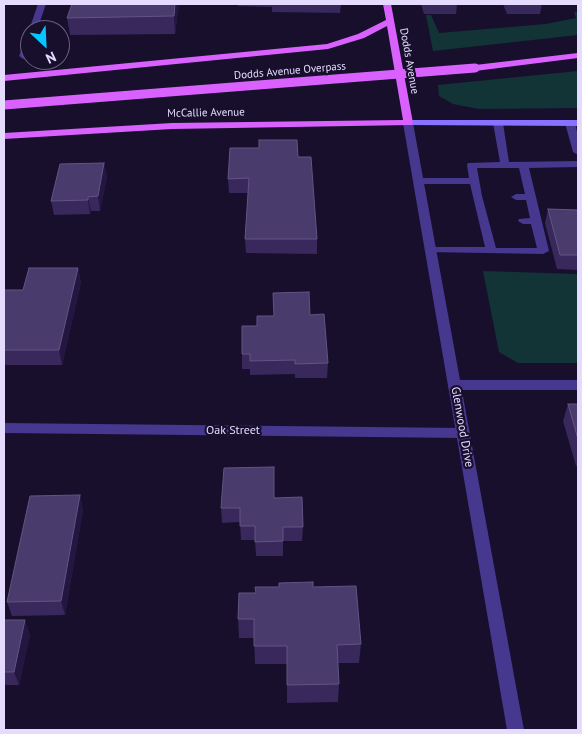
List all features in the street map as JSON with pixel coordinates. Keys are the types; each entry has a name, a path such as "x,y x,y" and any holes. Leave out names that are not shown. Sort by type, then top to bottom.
{"main road":[{"name":"Dodds Avenue","path":"387,4 408,123"},
{"path":"4,78 328,46 361,36 390,21"},
{"name":"Dodds Avenue Overpass","path":"4,105 475,68 578,56"},
{"path":"408,123 574,123"},
{"name":"McCallie Avenue","path":"4,136 172,126 408,123"}],"street":[{"path":"36,20 42,4"},
{"name":"Glenwood Drive","path":"408,123 516,730"},
{"path":"498,123 505,165"},
{"path":"574,123 578,152"},
{"path":"491,251 477,196 472,165 578,164"},
{"path":"431,250 543,250 523,165"},
{"path":"418,180 474,181"},
{"path":"477,196 488,196"},
{"path":"516,197 530,197"},
{"path":"523,221 536,221"},
{"path":"483,222 496,222"},
{"path":"454,385 578,385"},
{"name":"Oak Street","path":"4,428 463,433"}],"green space":[{"path":"574,12 578,12 578,35 433,51 426,15 431,15 439,33 546,24 576,18"},
{"path":"578,71 578,108 479,109 453,104 439,96 438,85"},
{"path":"483,271 578,274 578,363 518,363 499,352"}],"building":[{"path":"72,4 175,4 174,16 67,18"},
{"path":"259,140 297,140 298,157 311,157 317,239 245,239 249,178 228,179 230,148 259,148"},
{"path":"104,163 98,196 88,197 88,200 51,201 60,164"},
{"path":"548,209 578,210 578,255 560,255"},
{"path":"29,268 78,268 59,350 4,350 4,290 23,290"},
{"path":"309,292 310,315 324,314 328,363 295,364 295,360 250,361 250,354 242,354 242,326 257,326 257,316 274,316 273,293"},
{"path":"568,404 578,404 578,439"},
{"path":"274,467 274,498 302,497 303,527 283,527 283,541 255,542 255,526 240,526 240,508 221,508 224,468"},
{"path":"80,495 61,601 7,602 30,496"},
{"path":"313,582 313,587 356,586 361,644 337,645 339,684 287,685 287,646 254,646 254,619 238,619 239,593 256,593 255,587 279,587 279,583"},
{"path":"4,620 25,620 14,672 4,672"}]}
